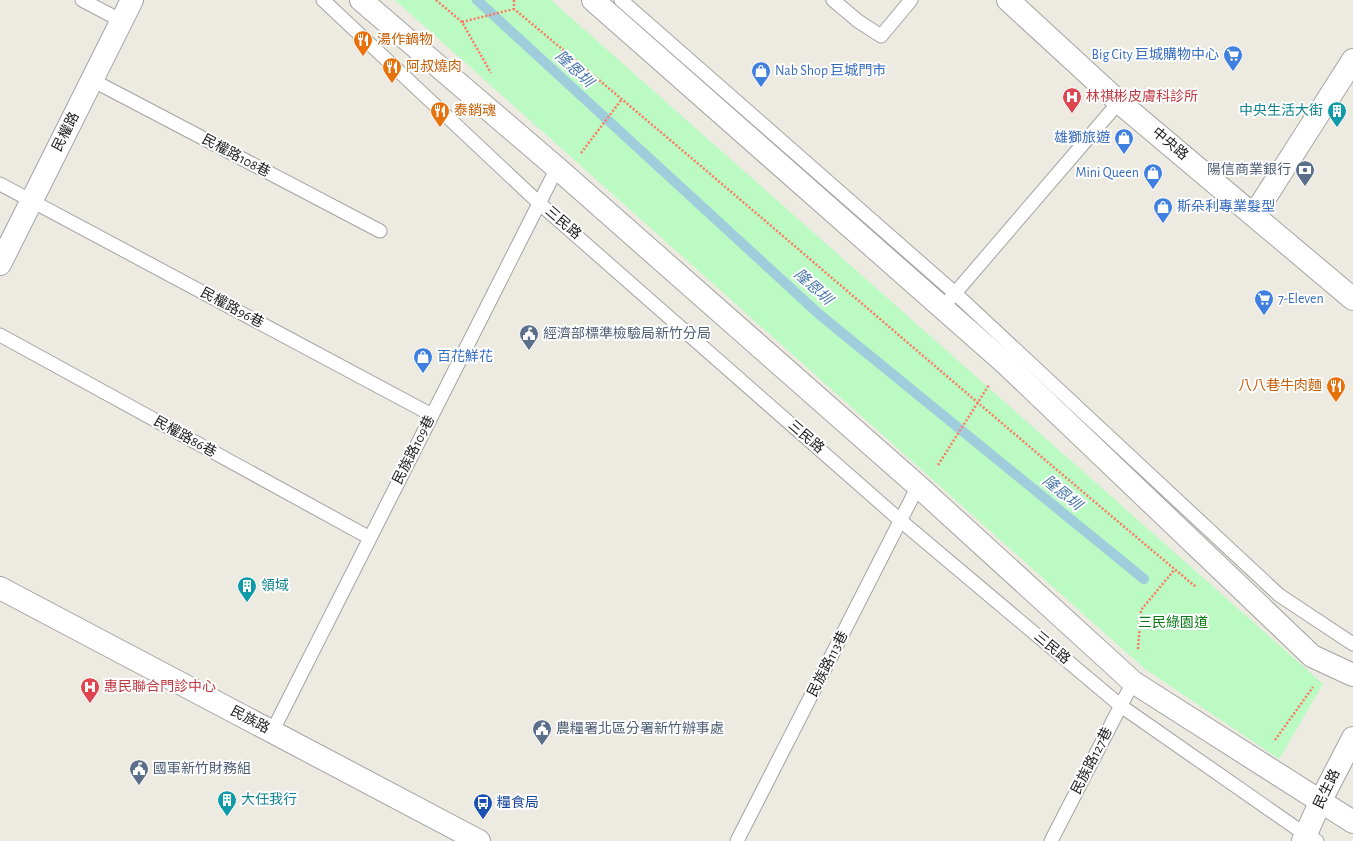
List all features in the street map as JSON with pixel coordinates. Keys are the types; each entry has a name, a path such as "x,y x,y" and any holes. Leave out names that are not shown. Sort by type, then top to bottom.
{"street":[{"name":"民權路","path":"0,264 132,0"},
{"name":"三民路","path":"361,0 557,168 918,486 1133,682 1321,800 1353,822"},
{"path":"593,0 620,7 949,301 1005,363 1312,656 1353,675"},
{"name":"中央路","path":"1008,0 1119,102 1353,299"},
{"path":"1254,215 1353,60"},
{"name":"民族路","path":"0,588 272,732 465,838"},
{"name":"民生路","path":"1309,839 1321,800 1353,738"}],"lane":[{"path":"82,0 122,21"},
{"name":"三民路","path":"323,0 539,203 901,521 1121,706 1309,839"},
{"path":"834,0 858,21 881,36 911,0"},
{"name":"民權路108巷","path":"92,80 380,231"},
{"path":"1119,102 949,301 1279,595 1353,644"},
{"name":"民族路109巷","path":"272,732 557,168"},
{"name":"民權路96巷","path":"0,184 432,415"},
{"name":"民權路86巷","path":"0,335 370,538"},
{"name":"民族路113巷","path":"737,841 918,486"},
{"name":"民族路127巷","path":"1051,841 1133,682"}],"path":[{"path":"436,0 462,22 492,73"},
{"path":"514,0 514,9"},
{"path":"462,22 514,9"},
{"path":"514,9 622,99 976,402 1199,589"},
{"path":"586,147 622,99"},
{"path":"576,146 582,152"},
{"path":"951,442 976,402"},
{"path":"1133,682 1139,646 1141,610 1175,569 1194,542"},
{"path":"1139,646 1143,652"},
{"path":"1273,743 1314,685"}],"green space":[{"name":"三民綠園道","path":"395,0 551,0 1323,684 1279,759 1145,669"}],"waterway":[{"name":"隆恩圳","path":"477,0 820,315 1144,579"}],"place":[{"name":"湯作鍋物","path":"363,57"},
{"name":"Big City 巨城購物中心","path":"1233,72"},
{"name":"阿叔燒肉","path":"392,84"},
{"name":"Nab Shop 巨城門市","path":"761,88"},
{"name":"林祺彬皮膚科診所","path":"1072,114"},
{"name":"泰銷魂","path":"440,128"},
{"name":"中央生活大街","path":"1337,128"},
{"name":"雄獅旅遊","path":"1124,155"},
{"name":"陽信商業銀行","path":"1305,187"},
{"name":"Mini Queen","path":"1153,190"},
{"name":"斯朵利專業髮型","path":"1163,224"},
{"name":"7-Eleven","path":"1264,316"},
{"name":"經濟部標準檢驗局新竹分局","path":"529,351"},
{"name":"百花鮮花","path":"423,374"},
{"name":"八八巷牛肉麵","path":"1336,403"},
{"name":"領域","path":"247,603"},
{"name":"惠民聯合門診中心","path":"90,704"},
{"name":"農糧署北區分署新竹辦事處","path":"542,746"},
{"name":"國軍新竹財務組","path":"139,786"},
{"name":"大任我行","path":"227,817"},
{"name":"糧食局","path":"483,820"}]}
